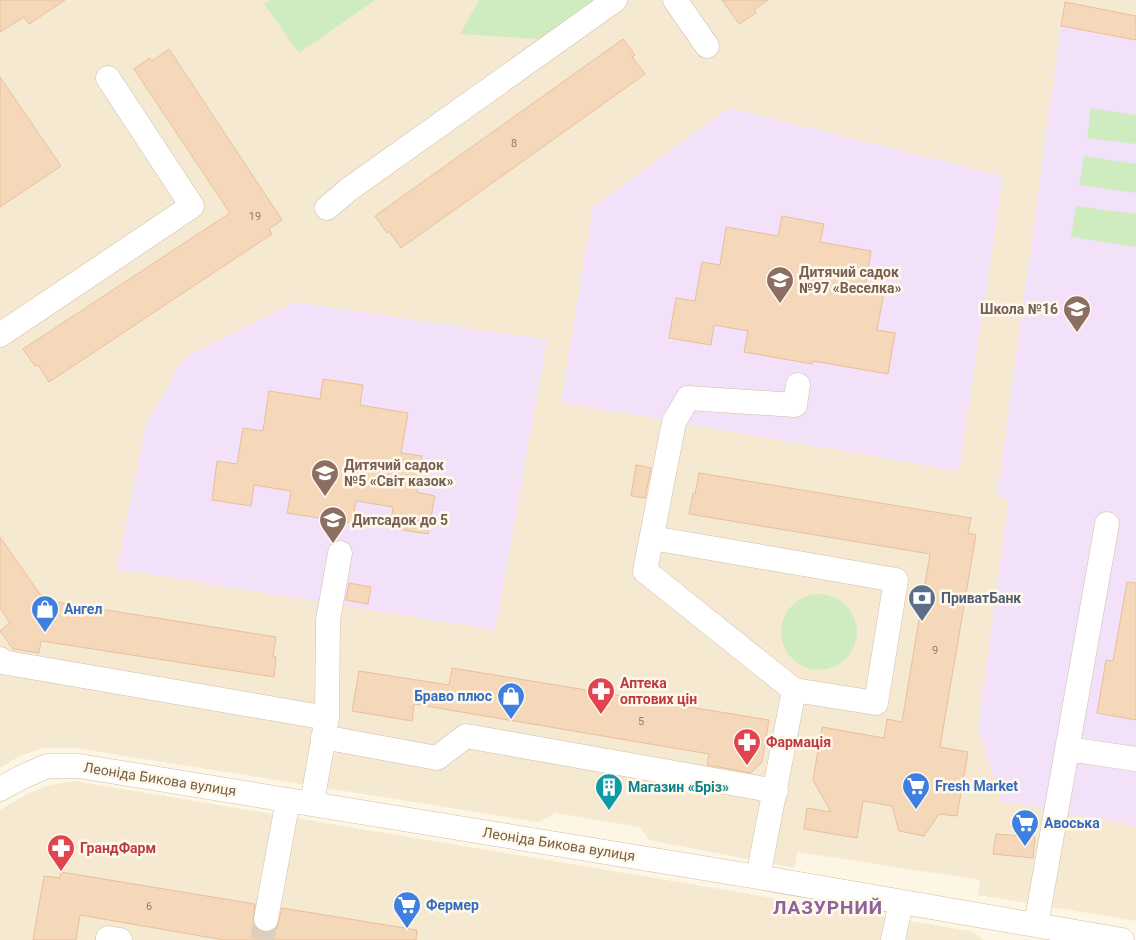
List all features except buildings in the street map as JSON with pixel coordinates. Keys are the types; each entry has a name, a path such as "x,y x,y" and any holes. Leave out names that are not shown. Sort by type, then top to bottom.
{"street":[{"path":"328,208 356,185 616,0"},
{"path":"675,0 707,46"},
{"path":"0,335 192,206 108,78"},
{"path":"652,538 896,580 876,703 794,690 645,571 674,422 688,398 795,405 798,385"},
{"path":"1036,925 1107,524"},
{"path":"312,804 325,728 328,620 340,553"},
{"path":"0,659 2,662 325,728 437,758 466,736 776,791"},
{"path":"758,877 794,690"},
{"path":"1067,749 1136,759"},
{"name":"Леоніда Бикова вулиця","path":"0,790 46,766 79,766 758,877 1122,940"},
{"path":"266,918 288,800"},
{"path":"893,940 901,902"},
{"path":"108,940 108,938 120,940"}],"shaded area":[{"path":"0,0 1136,0 1136,921 978,895 980,880 797,852 795,868 649,840 640,827 556,813 539,822 75,748 43,748 18,757 0,768"},
{"name":"Школа №16","path":"1061,26 1136,41 1136,826 1001,801 978,727 1009,498 997,496"},
{"name":"Дитячий садок №97 «Веселка»","path":"729,108 1003,176 959,471 561,402 593,207"},
{"name":"Дитячий садок №5 «Світ казок»","path":"296,302 547,340 495,630 117,569 146,425 184,358"},
{"path":"75,781 970,931 984,940 0,940 0,810 29,793 50,785"}],"green space":[{"path":"270,0 375,0 299,53 264,4"},
{"path":"479,0 606,0 553,40 460,34"},
{"path":"1091,108 1136,115 1136,144 1087,138"},
{"path":"1084,156 1136,164 1136,193 1079,185"},
{"path":"1076,206 1136,214 1136,247 1071,237"},
{"path":"812,594 826,594 840,600 851,611 857,625 854,647 846,659 826,670 812,670 798,664 787,653 781,639 781,625 787,611 798,600"}],"tunnel":[{"path":"262,940 266,919"}],"place":[{"name":"Дитячий садок №97 «Веселка»","path":"780,304"},
{"name":"Школа №16","path":"1077,333"},
{"name":"Дитячий садок №5 «Світ казок»","path":"325,497"},
{"name":"Дитсадок до 5","path":"333,544"},
{"name":"ПриватБанк","path":"922,622"},
{"name":"Ангел","path":"45,633"},
{"name":"Аптека оптових цін","path":"601,715"},
{"name":"Браво плюс","path":"511,720"},
{"name":"Фармація","path":"747,766"},
{"name":"Fresh Market","path":"916,810"},
{"name":"Магазин «Бріз»","path":"609,811"},
{"name":"Авоська","path":"1025,847"},
{"name":"ГрандФарм","path":"61,872"},
{"name":"Фермер","path":"407,929"}],"district":[{"name":"ЛАЗУРНИЙ","path":"828,907"}]}
